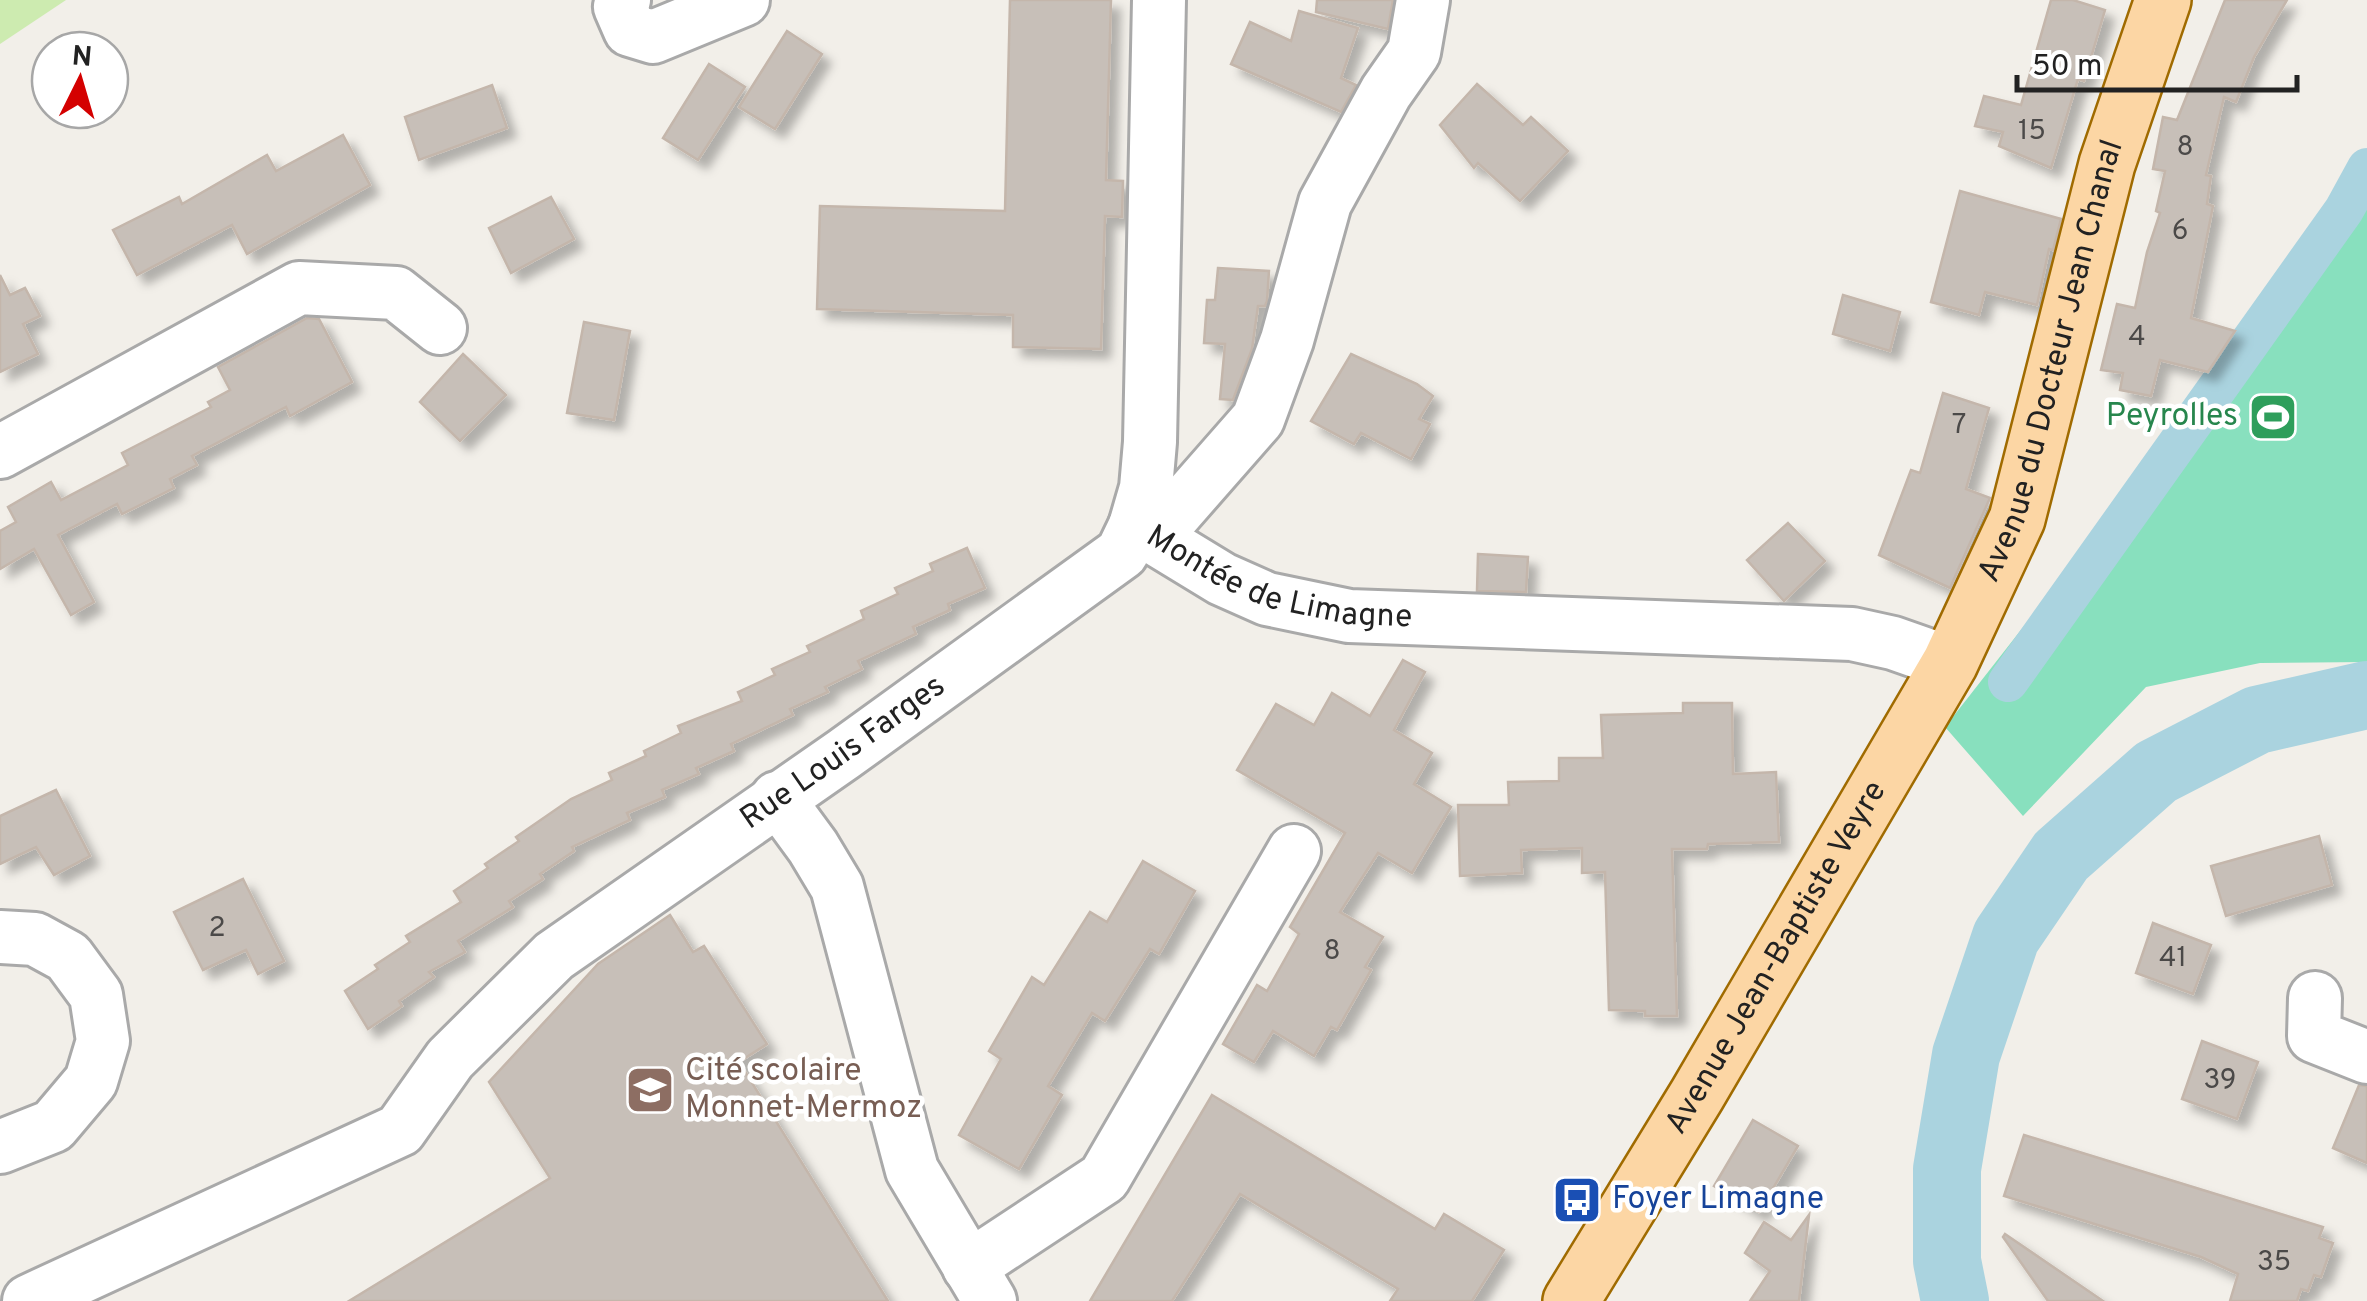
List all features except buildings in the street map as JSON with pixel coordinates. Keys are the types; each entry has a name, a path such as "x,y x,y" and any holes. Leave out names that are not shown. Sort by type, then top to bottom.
{"main road":[{"name":"Avenue du Docteur Jean Chanal","path":"1950,663 2017,519 2107,164 2163,0"},
{"name":"Avenue Jean-Baptiste Veyre","path":"1571,1301 1697,1095 1950,663"}],"street":[{"path":"624,0 620,7 630,30 653,38 743,0"},
{"name":"Montée de Limagne","path":"1159,0 1150,442 1146,488 1135,526 1222,579 1266,599 1350,616 1852,634 1893,643 1950,663"},
{"path":"1135,526 1173,516 1258,419 1287,340 1325,203 1386,92 1414,52 1423,0"},
{"path":"0,452 299,288 396,292 440,328"},
{"name":"Rue Louis Farges","path":"29,1301 400,1130 450,1059 554,956 860,743 1122,553 1135,526"},
{"path":"777,798 837,888 912,1170 979,1284 1104,1178 1294,850"},
{"path":"0,937 35,939 68,957 96,995 103,1041 91,1081 53,1126 0,1147"},
{"path":"2315,998 2314,1036 2367,1057"}],"green space":[{"path":"0,0 66,0 0,44"},
{"name":"Peyrolles","path":"2367,151 2367,662 2260,663 2146,687 2023,816 1945,727 2089,543"}],"waterway":[{"path":"2008,682 2344,210 2367,168"},
{"path":"1955,1301 1947,1261 1947,1169 1966,1055 2006,937 2061,856 2156,772 2257,720 2367,695"}],"place":[{"name":"Peyrolles","path":"2273,417"},
{"name":"Cité scolaire Monnet-Mermoz","path":"650,1090"},
{"name":"Foyer Limagne","path":"1577,1200"}]}
